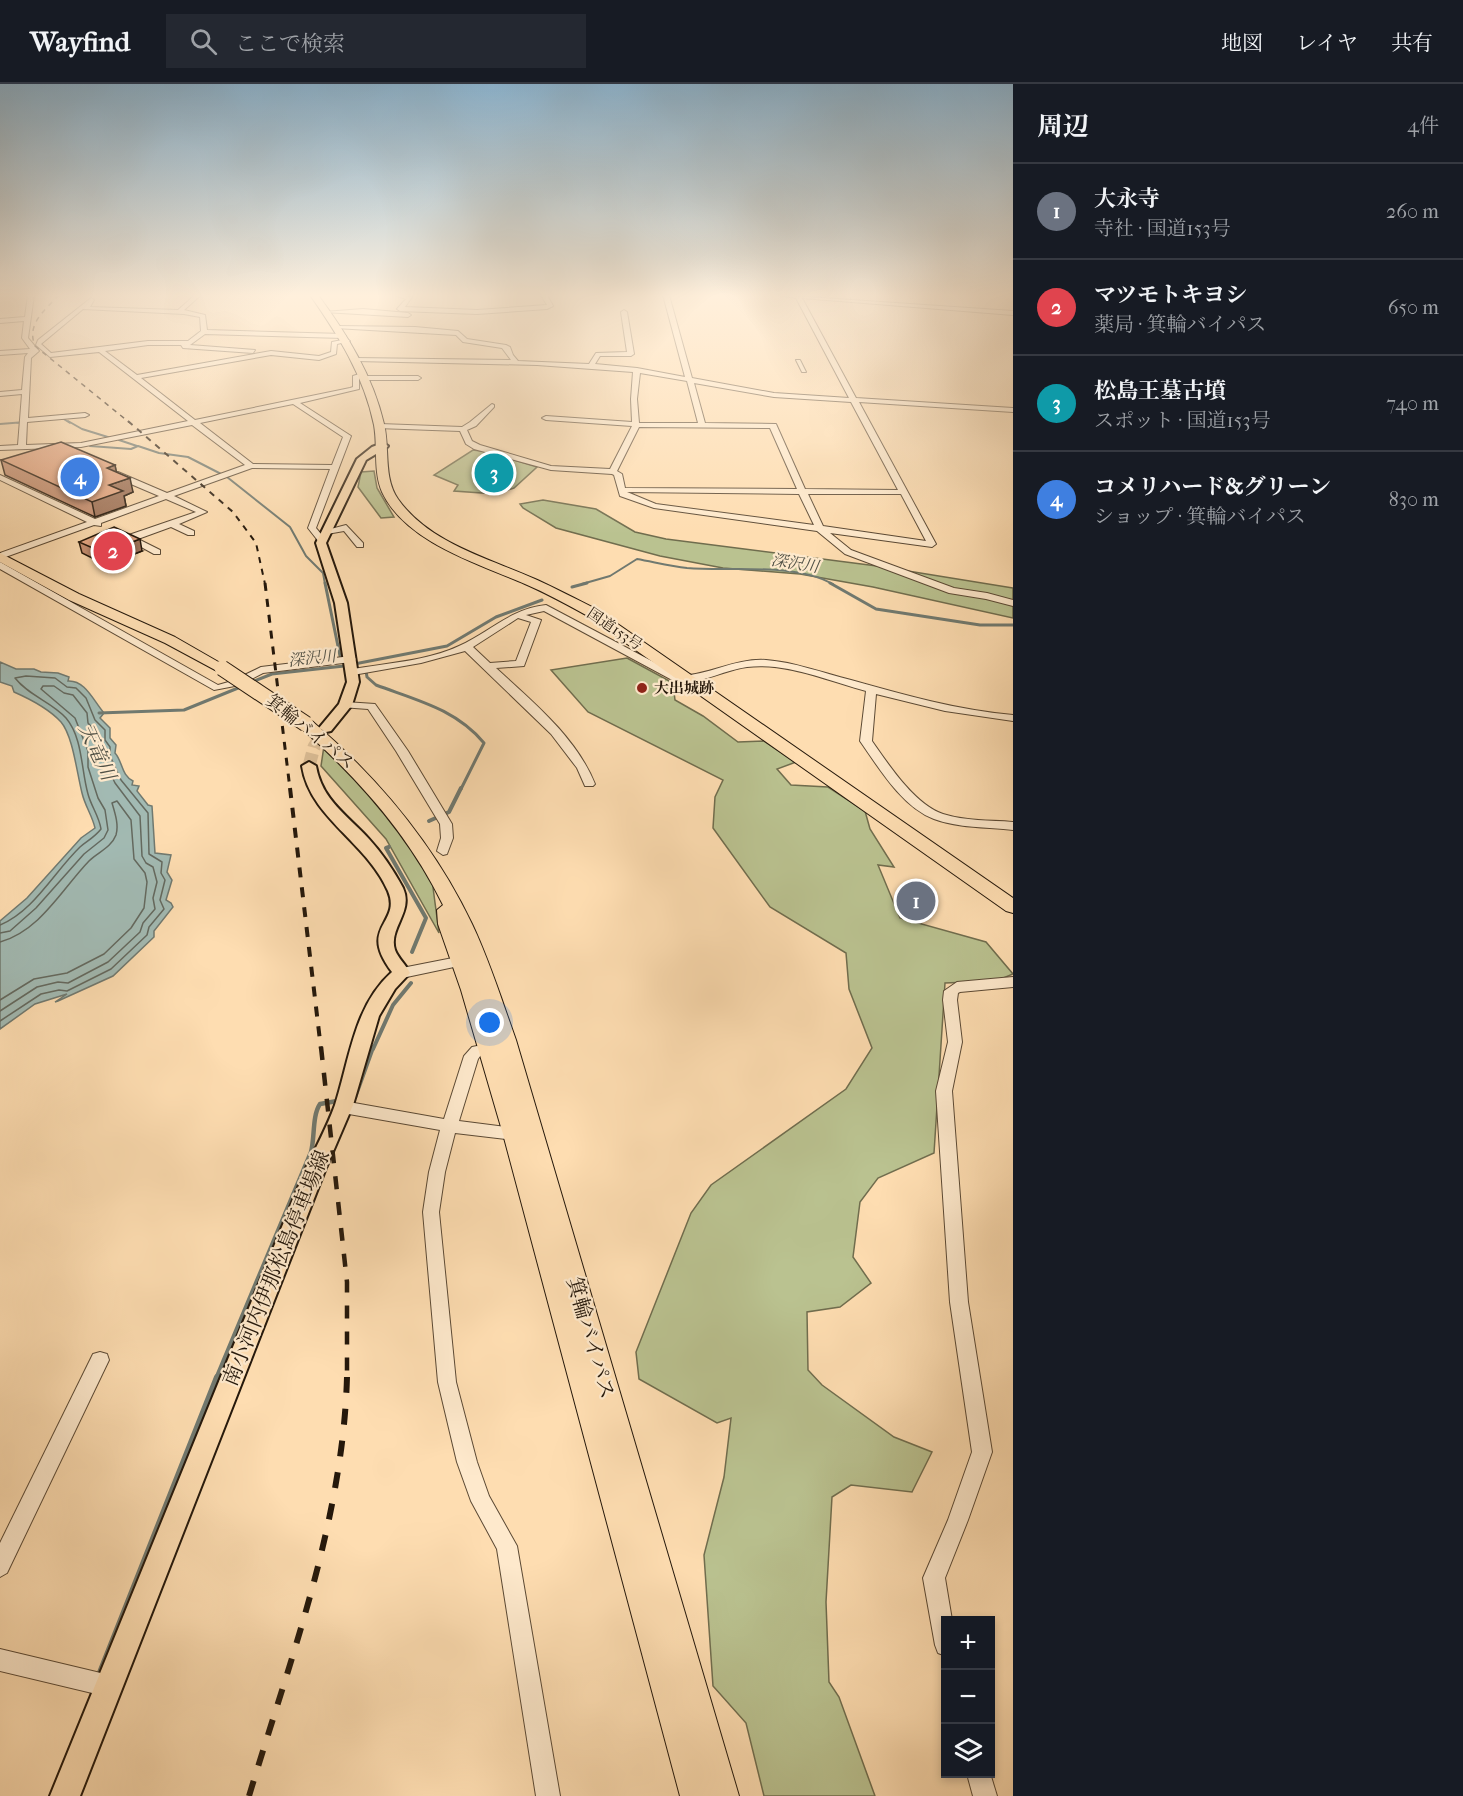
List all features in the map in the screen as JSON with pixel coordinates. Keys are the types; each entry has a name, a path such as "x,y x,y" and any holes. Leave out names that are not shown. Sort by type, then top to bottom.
{"highway":[{"name":"国道153号","path":"362,376 380,426 384,485 394,503 410,520 457,549 591,612 1013,906"},
{"name":"箕輪バイパス","path":"1,557 74,597 170,640 222,668 306,724 352,765 390,807 415,840 442,886 447,924 468,959 506,1040 722,1796"},
{"name":"箕輪バイパス","path":"468,959 514,1134 697,1796"}],"main road":[{"path":"326,728 345,705 353,682 352,666 335,584 322,551 325,535 363,459 375,449 383,446"},
{"path":"309,766 311,781 320,799 364,843 396,892 398,909 385,945 402,973"},
{"name":"南小河内伊那松島停車場線","path":"65,1796 100,1684 343,1107 362,1038 375,1007 388,985 402,973"}],"street":[{"path":"22,446 27,375"},
{"path":"134,375 251,465"},
{"path":"137,377 149,375"},
{"path":"613,472 633,435 636,424 634,399 636,375"},
{"path":"663,375 774,395 1013,410"},
{"path":"689,375 702,425"},
{"path":"463,429 469,442 477,447 551,468 618,474 620,490 623,494 654,506 932,544 840,375"},
{"path":"0,448 81,445 197,422 355,389 356,376 418,378"},
{"path":"0,394 26,392"},
{"path":"294,402 347,435 312,528 315,534 325,535 346,528 360,545"},
{"path":"380,426 463,429 474,424 492,406"},
{"path":"24,421 85,415"},
{"path":"546,418 636,424 773,426 819,528 848,552 869,562 952,591 987,596 1013,603"},
{"path":"0,455 22,446"},
{"path":"52,446 73,455"},
{"path":"1,557 251,465 334,466"},
{"path":"103,469 203,512 130,539"},
{"path":"0,477 103,526"},
{"path":"620,490 904,492"},
{"path":"172,524 191,533"},
{"path":"121,535 157,552"},
{"path":"1,557 215,686 236,682 261,670 352,666 446,653 466,646 513,616 534,608 546,608 678,679 689,680 747,663 758,663 976,715 1013,718"},
{"path":"487,666 520,664 536,620 513,616"},
{"path":"466,646 566,743 581,766 589,784"},
{"path":"872,689 866,741 884,768 918,803 936,816 1013,826"},
{"path":"345,705 371,706 402,751 446,824 447,838 443,851"},
{"path":"976,715 976,712 1013,710"},
{"path":"402,973 468,959"},
{"path":"941,1627 934,1578 982,1452 959,1302 949,1169 944,1091 955,1042 951,991 957,987 1013,982"},
{"path":"477,1051 471,1056 450,1126 434,1184 431,1212 447,1382 467,1462 479,1495 507,1545 548,1796"},
{"path":"343,1107 450,1126 514,1134"},
{"path":"0,1566 100,1360"},
{"path":"0,1660 100,1684"},
{"path":"980,1778 985,1796"}],"green space":[{"path":"473,450 488,452 537,467 514,488 496,494 454,491 458,485 434,475"},
{"path":"374,471 377,488 394,517 381,518 358,487 361,472"},
{"path":"543,500 596,509 635,532 666,539 877,566 1013,588 1013,618 873,587 800,574 723,568 660,556 556,528 520,504"},
{"path":"627,658 673,683 675,700 703,716 738,742 764,741 796,762 777,769 791,785 828,787 865,811 870,829 894,867 878,865 900,918 986,942 1013,974 996,981 945,983 934,1153 878,1178 860,1202 853,1257 871,1283 840,1307 807,1312 808,1370 822,1385 894,1437 932,1452 912,1492 851,1485 832,1497 826,1602 829,1682 839,1697 875,1796 764,1796 746,1723 713,1686 704,1555 724,1477 731,1418 717,1423 639,1379 636,1352 691,1213 711,1185 846,1089 872,1048 849,989 846,953 770,907 713,828 715,797 723,780 588,712 551,670"},
{"path":"324,746 401,829 432,880 439,933 386,839 321,766"}],"water":[{"name":"天竜川","path":"0,662 16,669 34,669 69,677 68,681 84,687 104,713 100,718 110,728 110,738 116,745 115,753 124,772 133,781 132,785 139,786 137,791 148,805 152,806 155,853 171,855 167,872 172,880 166,900 173,907 154,931 154,937 113,976 58,1001 55,1002 67,994 35,1004 0,1029 0,921 27,898 81,838 95,828 83,798 72,746 65,728 45,709 14,692 12,686 0,682"}],"building":[{"path":"61,442 115,465 107,468 130,478 109,485 123,491 92,502 1,460"},
{"path":"114,527 140,539 104,553 79,542"}],"waterway":[{"path":"62,418 70,423"},
{"path":"68,421 82,429 111,438"},
{"path":"0,424 25,422 17,423"},
{"path":"119,440 137,446"},
{"path":"90,446 131,449 138,446 159,453 188,457 227,477 290,527 306,556 323,573 325,584"},
{"name":"深沢川","path":"582,584 610,576 637,559 687,568 781,570 817,577 833,584"},
{"path":"325,583 340,656"},
{"name":"深沢川","path":"572,587 587,583"},
{"name":"深沢川","path":"830,583 876,609 980,625 1013,625"},
{"name":"深沢川","path":"252,682 272,674 344,666 447,646 496,617 542,600"},
{"path":"366,671 367,677 376,685 448,714 473,731 484,743 461,789"},
{"name":"深沢川","path":"99,713 184,710 243,686"},
{"path":"429,821 449,812 461,788"},
{"path":"389,847 386,848 426,918 412,952"},
{"path":"373,1049 393,1005 411,983"},
{"path":"355,1097 373,1047"},
{"path":"216,1379 311,1152 317,1109 320,1104 337,1101"},
{"path":"99,1675 217,1377"}],"tunnel":[{"path":"309,766 314,747 326,728"}],"railway":[{"path":"71,375 130,423"},
{"path":"128,421 233,512 256,543 265,584"},
{"path":"265,583 290,789"},
{"path":"290,788 321,1049"},
{"path":"321,1047 347,1282 347,1377"},
{"path":"249,1796 297,1642 325,1537 336,1484 347,1377"}],"place":[{"name":"松島王墓古墳","path":"494,473"},
{"name":"コメリハード&グリーン","path":"80,477"},
{"name":"マツモトキヨシ","path":"113,551"},
{"name":"大出城跡","path":"642,688"},
{"name":"大永寺","path":"916,901"}]}
